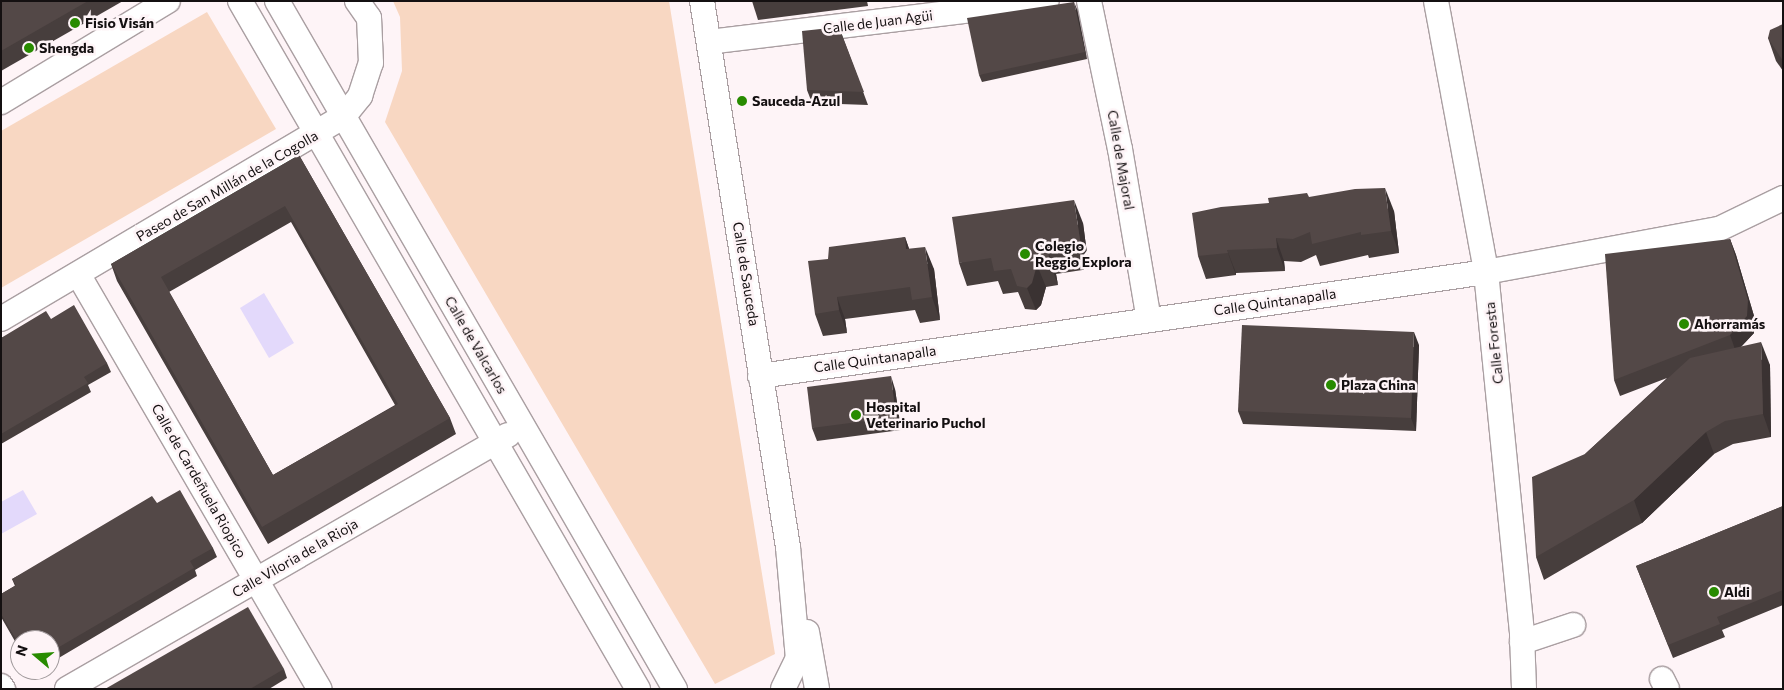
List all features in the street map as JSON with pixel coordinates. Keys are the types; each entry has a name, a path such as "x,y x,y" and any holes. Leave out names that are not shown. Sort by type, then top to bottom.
{"street":[{"path":"1,102 168,1"},
{"path":"240,1 638,689"},
{"name":"Calle de Valcarlos","path":"277,1 675,689"},
{"name":"Paseo de San Millán de la Cogolla","path":"1,319 316,135 344,116 360,96 371,63 369,18 358,1"},
{"name":"Calle de Sauceda","path":"702,1 710,42 788,548 816,685"},
{"name":"Calle de Juan Agüi","path":"710,42 1047,1"},
{"name":"Calle de Majoral","path":"1089,1 1120,150 1149,320"},
{"name":"Calle Foresta","path":"1436,1 1486,272 1522,642 1524,689"},
{"name":"Calle Quintanapalla","path":"760,376 1486,272 1718,229 1783,198"},
{"name":"Calle de Cardeñuela Riopico","path":"78,274 320,689"},
{"name":"Calle Viloria de la Rioja","path":"67,689 495,442 523,428"},
{"name":"Calle de Sauceda","path":"783,689 798,658 788,548"},
{"path":"1522,642 1573,625"}],"shaded area":[{"path":"393,1 669,1 775,654 715,684 385,122 402,71 400,17"},
{"path":"207,12 276,129 1,288 1,131"},
{"path":"264,293 294,343 269,358 240,308"},
{"path":"23,490 37,514 1,534 1,502"}],"building":[{"path":"1,1 88,1 1,51"},
{"path":"1074,2 1085,52 979,75 967,18"},
{"path":"1783,24 1783,61 1768,38 1770,30"},
{"path":"839,27 864,92 807,90 802,31"},
{"path":"299,155 450,418 262,527 111,264","holes":["285,206 398,404 273,475 161,277"]},
{"path":"1385,188 1391,231 1361,235 1361,232 1312,244 1310,232 1293,239 1276,238 1277,248 1227,250 1228,253 1198,256 1192,213 1221,207 1269,203 1268,198 1307,193 1309,197 1355,189"},
{"path":"1074,200 1081,246 1048,251 1050,263 1037,265 1032,283 1027,288 1017,286 1011,269 994,271 991,258 959,263 952,217"},
{"path":"905,237 906,249 925,247 932,297 912,300 910,287 837,297 839,310 815,314 808,261 828,259 829,247"},
{"name":"Ahorramás","path":"1730,239 1748,300 1747,316 1730,335 1614,380 1605,254"},
{"path":"74,305 107,363 84,377 88,383 1,434 1,338 46,311 51,319"},
{"name":"Plaza China","path":"1242,325 1414,332 1411,418 1238,411"},
{"path":"1761,342 1763,414 1725,421 1706,432 1634,500 1536,557 1532,477 1585,454 1690,358"},
{"name":"Hospital Veterinario Puchol","path":"891,376 896,417 812,428 807,387"},
{"path":"180,490 213,548 190,561 194,568 60,646 60,630 10,630 1,614 1,594 16,585 12,579 152,496 157,503"},
{"name":"Aldi","path":"1783,506 1783,590 1717,617 1720,624 1668,645 1636,566"},
{"path":"248,607 284,669 250,689 105,689"}],"place":[{"name":"Fisio Visán","path":"75,23"},
{"name":"Shengda","path":"29,48"},
{"name":"Sauceda-Azul","path":"742,101"},
{"name":"Colegio Reggio Explora","path":"1025,254"},
{"name":"Ahorramás","path":"1684,324"},
{"name":"Plaza China","path":"1331,385"},
{"name":"Hospital Veterinario Puchol","path":"856,415"},
{"name":"Aldi","path":"1714,592"}]}
